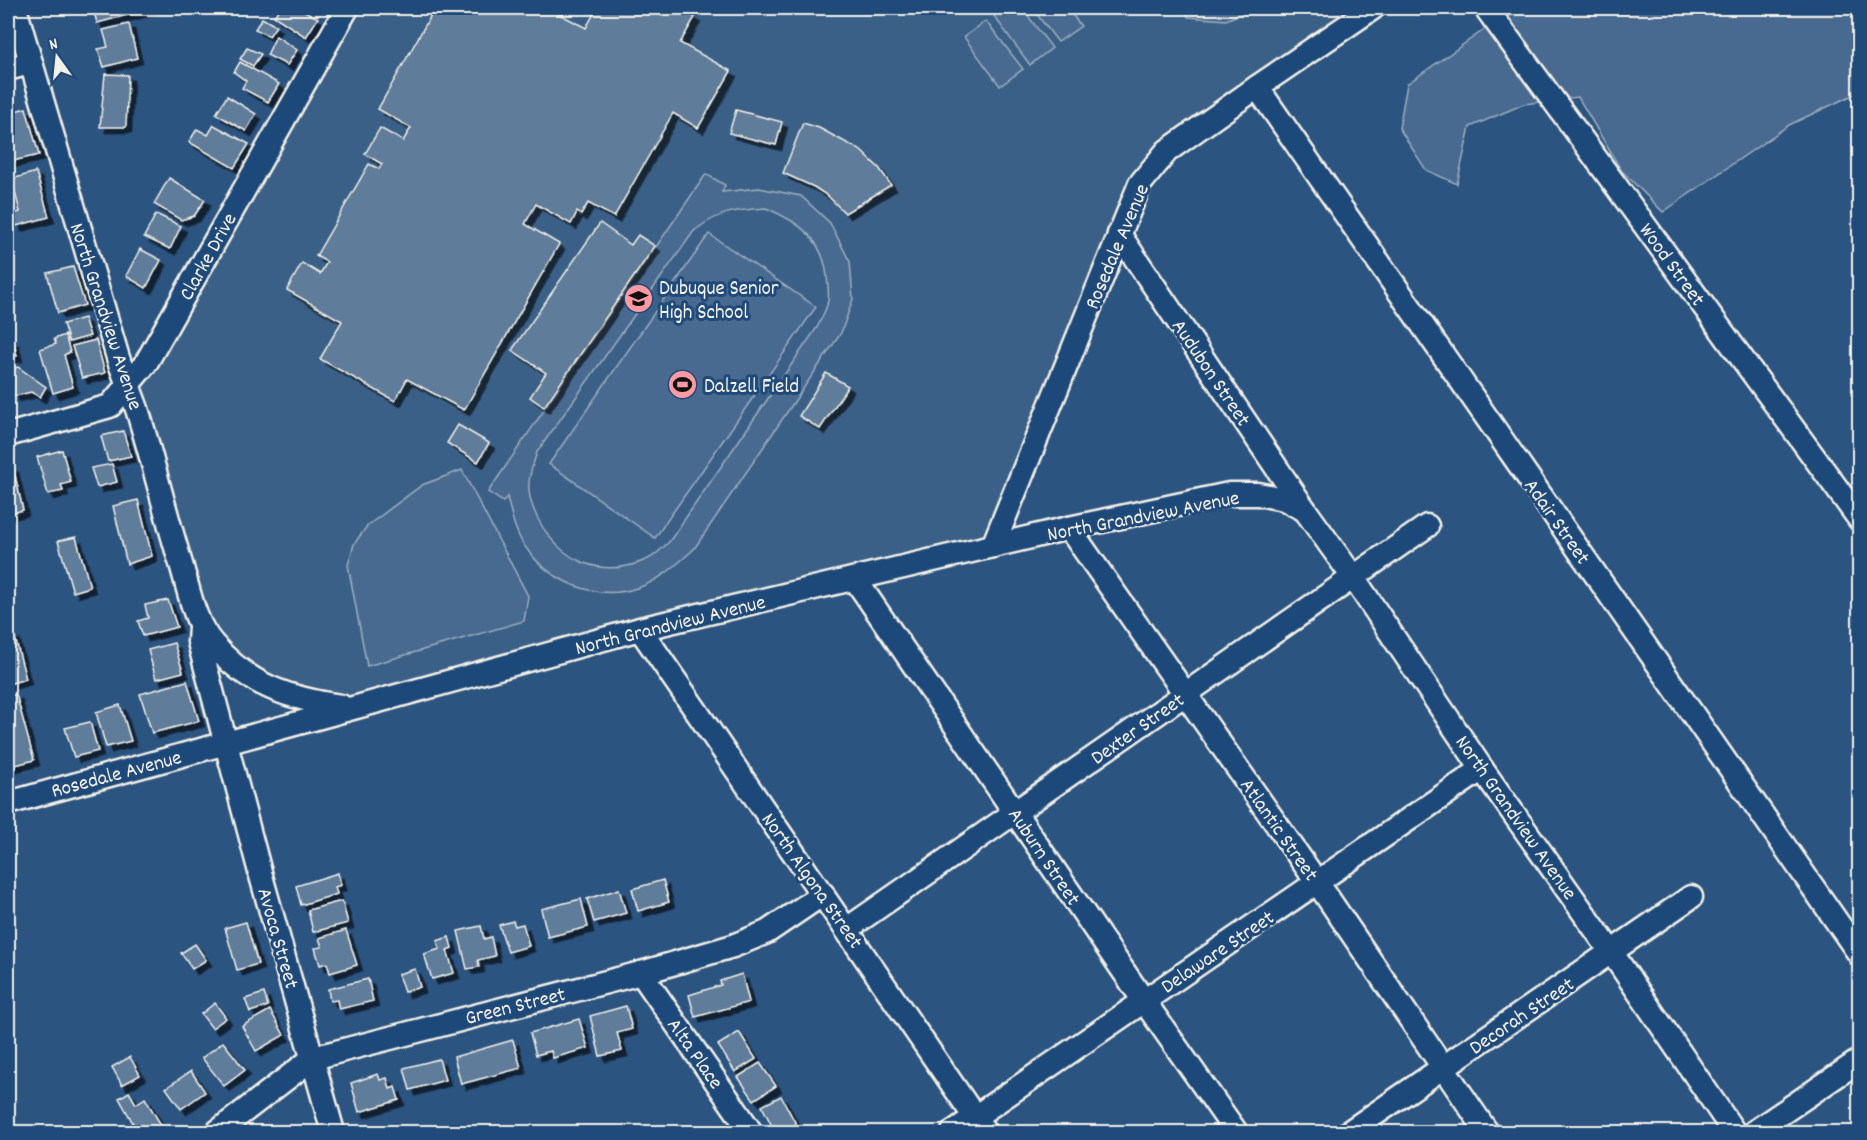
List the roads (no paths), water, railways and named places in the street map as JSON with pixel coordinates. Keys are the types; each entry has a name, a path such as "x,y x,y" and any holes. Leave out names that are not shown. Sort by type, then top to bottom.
{"street":[{"name":"North Grandview Avenue","path":"15,8 118,358 137,409 200,625 211,643 236,668 262,685 305,701 351,707"},
{"name":"Clarke Drive","path":"8,435 110,406 128,387 146,363 347,8"},
{"name":"Rosedale Avenue","path":"993,546 1140,184 1167,151 1373,8"},
{"name":"Wood Street","path":"1486,8 1860,520"},
{"path":"8,69 30,63"},
{"name":"Adair Street","path":"1257,87 1860,955"},
{"name":"Audubon Street","path":"1119,234 1305,510"},
{"name":"North Grandview Avenue","path":"200,625 199,642 225,743 640,629 1069,528 1229,494 1258,494 1284,499 1305,510 1353,577 1482,769 1612,953 1734,1132"},
{"name":"Dexter Street","path":"848,929 1427,526"},
{"name":"Atlantic Street","path":"1069,528 1317,882 1488,1132"},
{"name":"Auburn Street","path":"855,579 1236,1132"},
{"name":"North Algona Street","path":"640,629 848,929 980,1125"},
{"name":"Rosedale Avenue","path":"8,803 225,743"},
{"name":"Avoca Street","path":"225,743 333,1132"},
{"name":"Delaware Street","path":"953,1132 980,1125 1144,1001 1482,769"},
{"name":"Green Street","path":"217,1132 313,1058 641,973 733,946 768,932 823,894"},
{"name":"Decorah Street","path":"1349,1132 1691,897"},
{"name":"Alta Place","path":"641,973 751,1132"},
{"path":"1754,1132 1860,1059"}],"place":[{"name":"Dubuque Senior High School","path":"638,299"},
{"name":"Dalzell Field","path":"683,385"}]}
